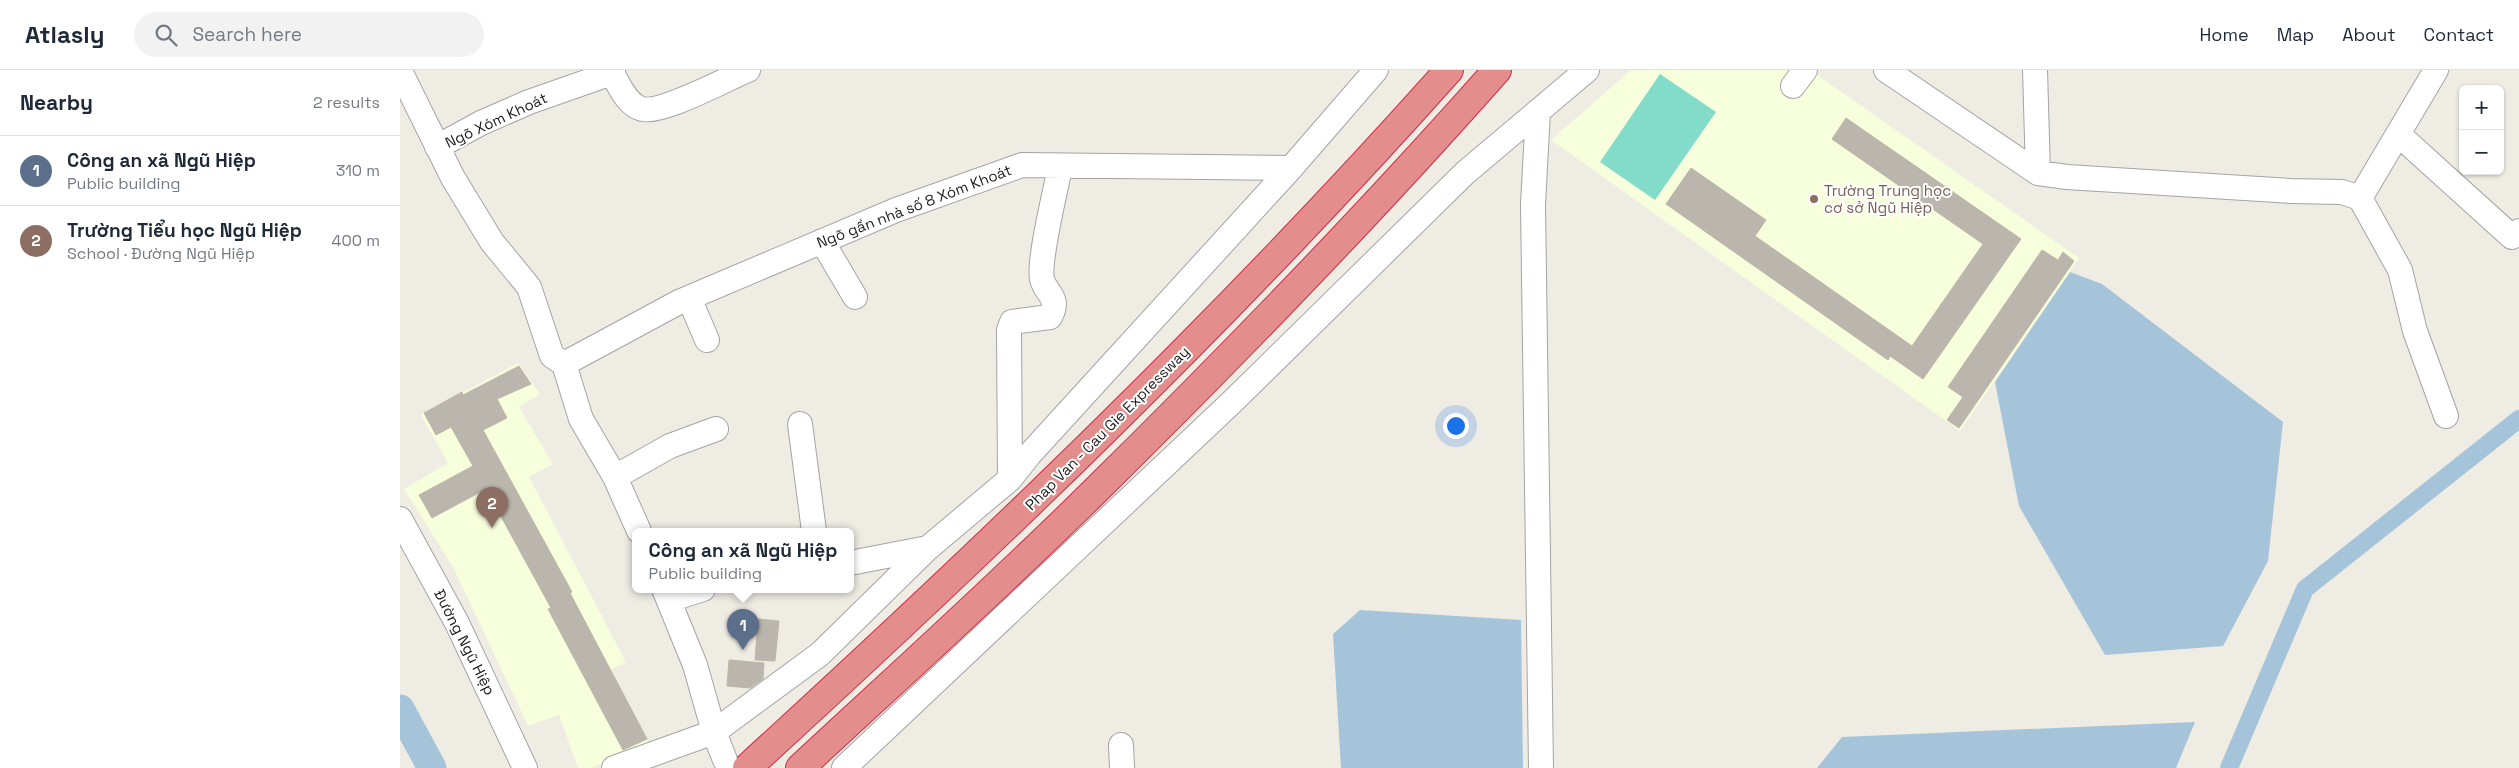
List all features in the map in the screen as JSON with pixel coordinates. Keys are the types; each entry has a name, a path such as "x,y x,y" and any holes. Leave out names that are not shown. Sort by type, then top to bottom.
{"highway":[{"name":"Phap Van - Cau Gie Expressway","path":"736,764 936,595 1078,458 1197,339 1390,136 1449,70"},
{"path":"800,768 1092,495 1218,368 1418,160 1497,70"}],"street":[{"name":"Ngõ Xóm Khoát","path":"437,147 481,123 529,102 612,72 628,100 642,109 662,107 748,70"},
{"path":"614,768 714,732 820,654 928,548 1010,479 1029,455 1291,168 1376,70"},
{"path":"844,768 1232,402 1464,173 1586,70"},
{"path":"1886,70 2038,173 2145,182 2342,192 2360,198 2400,270 2415,331 2446,416"},
{"path":"2035,70 2038,173"},
{"path":"2360,198 2436,70"},
{"path":"400,71 437,147 492,242 529,287 552,356 564,364 581,420 615,477 638,528"},
{"path":"1538,110 1534,205 1541,768"},
{"path":"2398,134 2512,237 2519,232"},
{"name":"Ngõ gần nhà số 8 Xóm Khoát","path":"564,364 689,298 896,210 1022,166 1291,168"},
{"path":"1010,479 1009,330 1012,322 1050,317 1054,311 1054,299 1042,278 1044,249 1060,167"},
{"path":"822,241 855,297"},
{"path":"689,298 707,340"},
{"path":"800,424 814,528"},
{"path":"615,477 670,446 716,428"},
{"name":"Đường Ngũ Hiệp","path":"400,519 457,623 525,768"},
{"path":"854,562 928,548"},
{"path":"667,594 695,665 714,732 736,764"},
{"path":"1121,745 1122,768"}],"shaded area":[{"name":"Trường Trung học cơ sở Ngũ Hiệp","path":"1631,70 1810,70 2079,258 1960,431 1551,140"},
{"path":"1660,74 1716,112 1655,200 1600,162"},
{"path":"2070,272 2102,284 2283,422 2268,561 2223,646 2105,655 2019,506 1995,382"},
{"path":"518,363 540,394 519,407 553,464 529,477 626,662 611,670 649,744 591,768 578,768 559,715 528,726 453,567 404,489 448,463 421,415"},
{"path":"1360,610 1521,620 1523,768 1341,768 1333,634"},
{"path":"2195,722 2176,768 1817,768 1842,737"}],"building":[{"path":"1846,118 2021,239 1923,379 1890,356 1888,360 1666,204 1691,168 1766,220 1755,236 1912,346 1983,244 1832,139"},
{"path":"2042,250 2058,260 2063,252 2074,261 1959,428 1947,420 1963,397 1948,387"},
{"path":"519,366 531,384 497,399 507,418 483,430 572,592 570,593 647,739 623,750 548,609 551,608 486,489 432,518 419,495 473,466 451,427 436,435 424,413 462,392 463,395"},
{"path":"758,619 779,621 775,661 755,660"},
{"path":"729,660 764,663 763,679 750,688 727,686"}],"waterway":[{"path":"2229,768 2305,589 2519,419"},
{"path":"400,709 432,768"}],"place":[{"name":"Trường Trung học cơ sở Ngũ Hiệp","path":"1814,199"},
{"name":"Trường Tiểu học Ngũ Hiệp","path":"492,528"},
{"name":"Công an xã Ngũ Hiệp","path":"743,650"}]}
